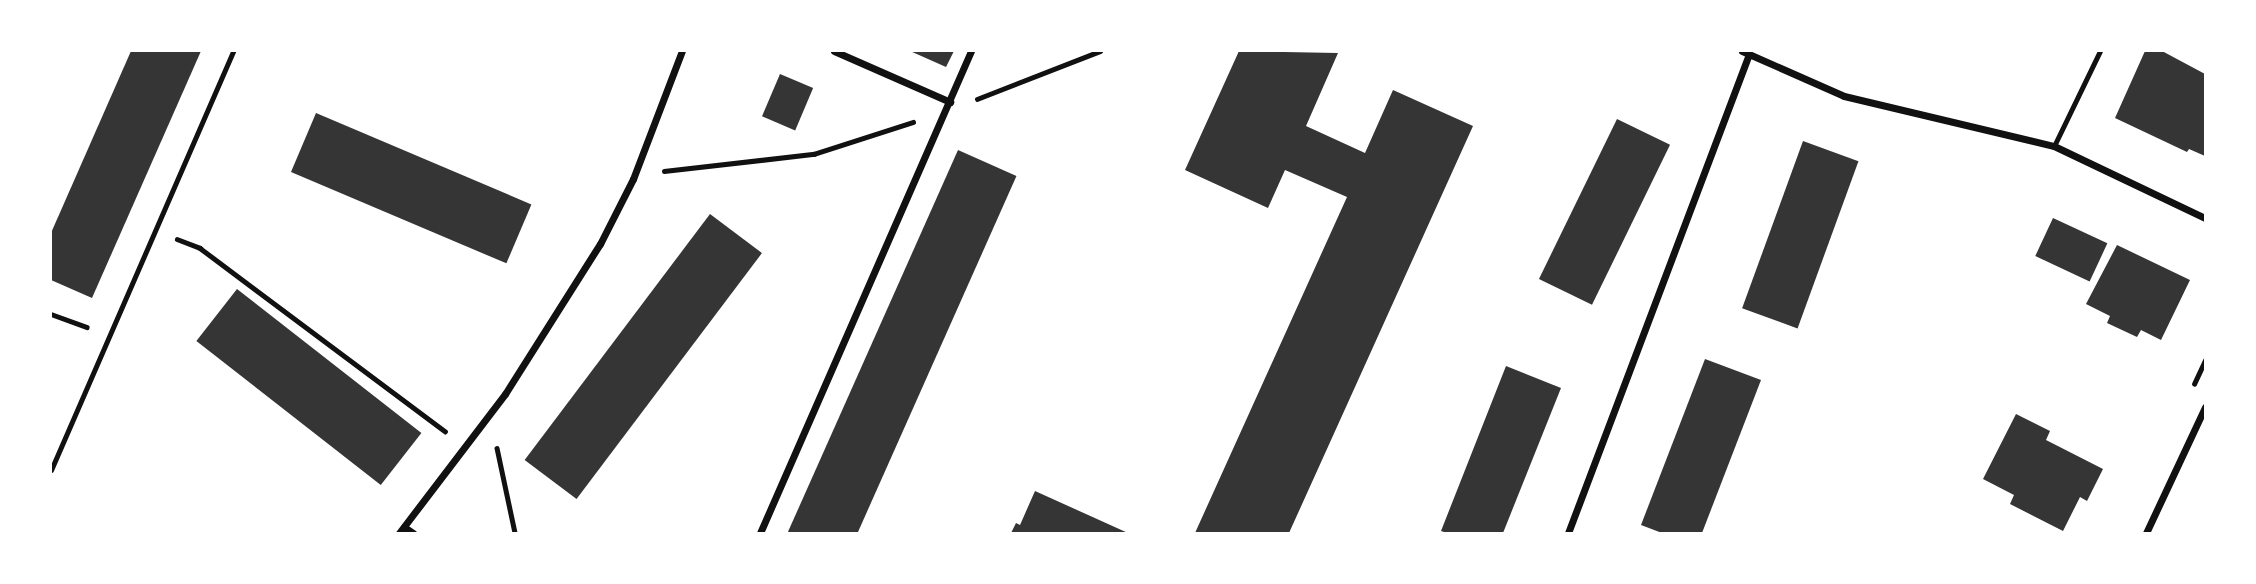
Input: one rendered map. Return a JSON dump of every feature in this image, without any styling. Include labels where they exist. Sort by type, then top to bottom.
[{"type":"street","points":[[413,533],[402,530],[505,394],[600,244],[633,179],[681,51]]},
{"type":"street","points":[[834,51],[950,102]]},
{"type":"street","points":[[760,533],[971,51]]},
{"type":"street","points":[[1568,533],[1746,52],[1844,96],[2054,146],[2205,218]]},
{"type":"street","points":[[2146,533],[2205,407]]},
{"type":"lane","points":[[51,470],[233,51]]},
{"type":"lane","points":[[2054,146],[2100,51]]},
{"type":"path","points":[[664,171],[814,154],[946,112],[1100,51]]},
{"type":"path","points":[[154,230],[200,248],[446,432]]},
{"type":"path","points":[[497,447],[515,533]]},
{"type":"building","points":[[131,51],[201,51],[92,298],[51,280],[51,233]]},
{"type":"building","points":[[910,51],[954,51],[946,67]]},
{"type":"building","points":[[1239,51],[1338,53],[1306,126],[1365,153],[1393,90],[1473,126],[1289,533],[1195,533],[1347,197],[1285,170],[1268,208],[1185,170]]},
{"type":"building","points":[[2145,51],[2162,51],[2205,74],[2205,156],[2189,149],[2187,152],[2115,118]]},
{"type":"building","points":[[780,74],[813,88],[795,130],[762,116]]},
{"type":"building","points":[[316,113],[531,204],[506,263],[291,172]]},
{"type":"building","points":[[1617,119],[1670,145],[1592,305],[1539,279]]},
{"type":"building","points":[[1803,141],[1858,161],[1798,328],[1742,308]]},
{"type":"building","points":[[958,150],[1016,176],[858,533],[788,532]]},
{"type":"building","points":[[710,214],[762,253],[577,499],[525,460]]},
{"type":"building","points":[[2053,218],[2107,243],[2090,281],[2035,256]]},
{"type":"building","points":[[2117,245],[2190,280],[2161,340],[2141,330],[2137,337],[2107,323],[2110,316],[2086,304]]},
{"type":"building","points":[[237,289],[421,433],[381,485],[196,341]]},
{"type":"building","points":[[1705,359],[1761,380],[1702,533],[1662,533],[1641,525]]},
{"type":"building","points":[[1506,366],[1561,388],[1503,533],[1441,531]]},
{"type":"building","points":[[2016,414],[2050,431],[2046,440],[2103,469],[2087,501],[2080,497],[2063,531],[2010,504],[2014,495],[1983,479]]},
{"type":"building","points":[[1035,491],[1128,533],[1011,533],[1016,523],[1020,525]]}]
